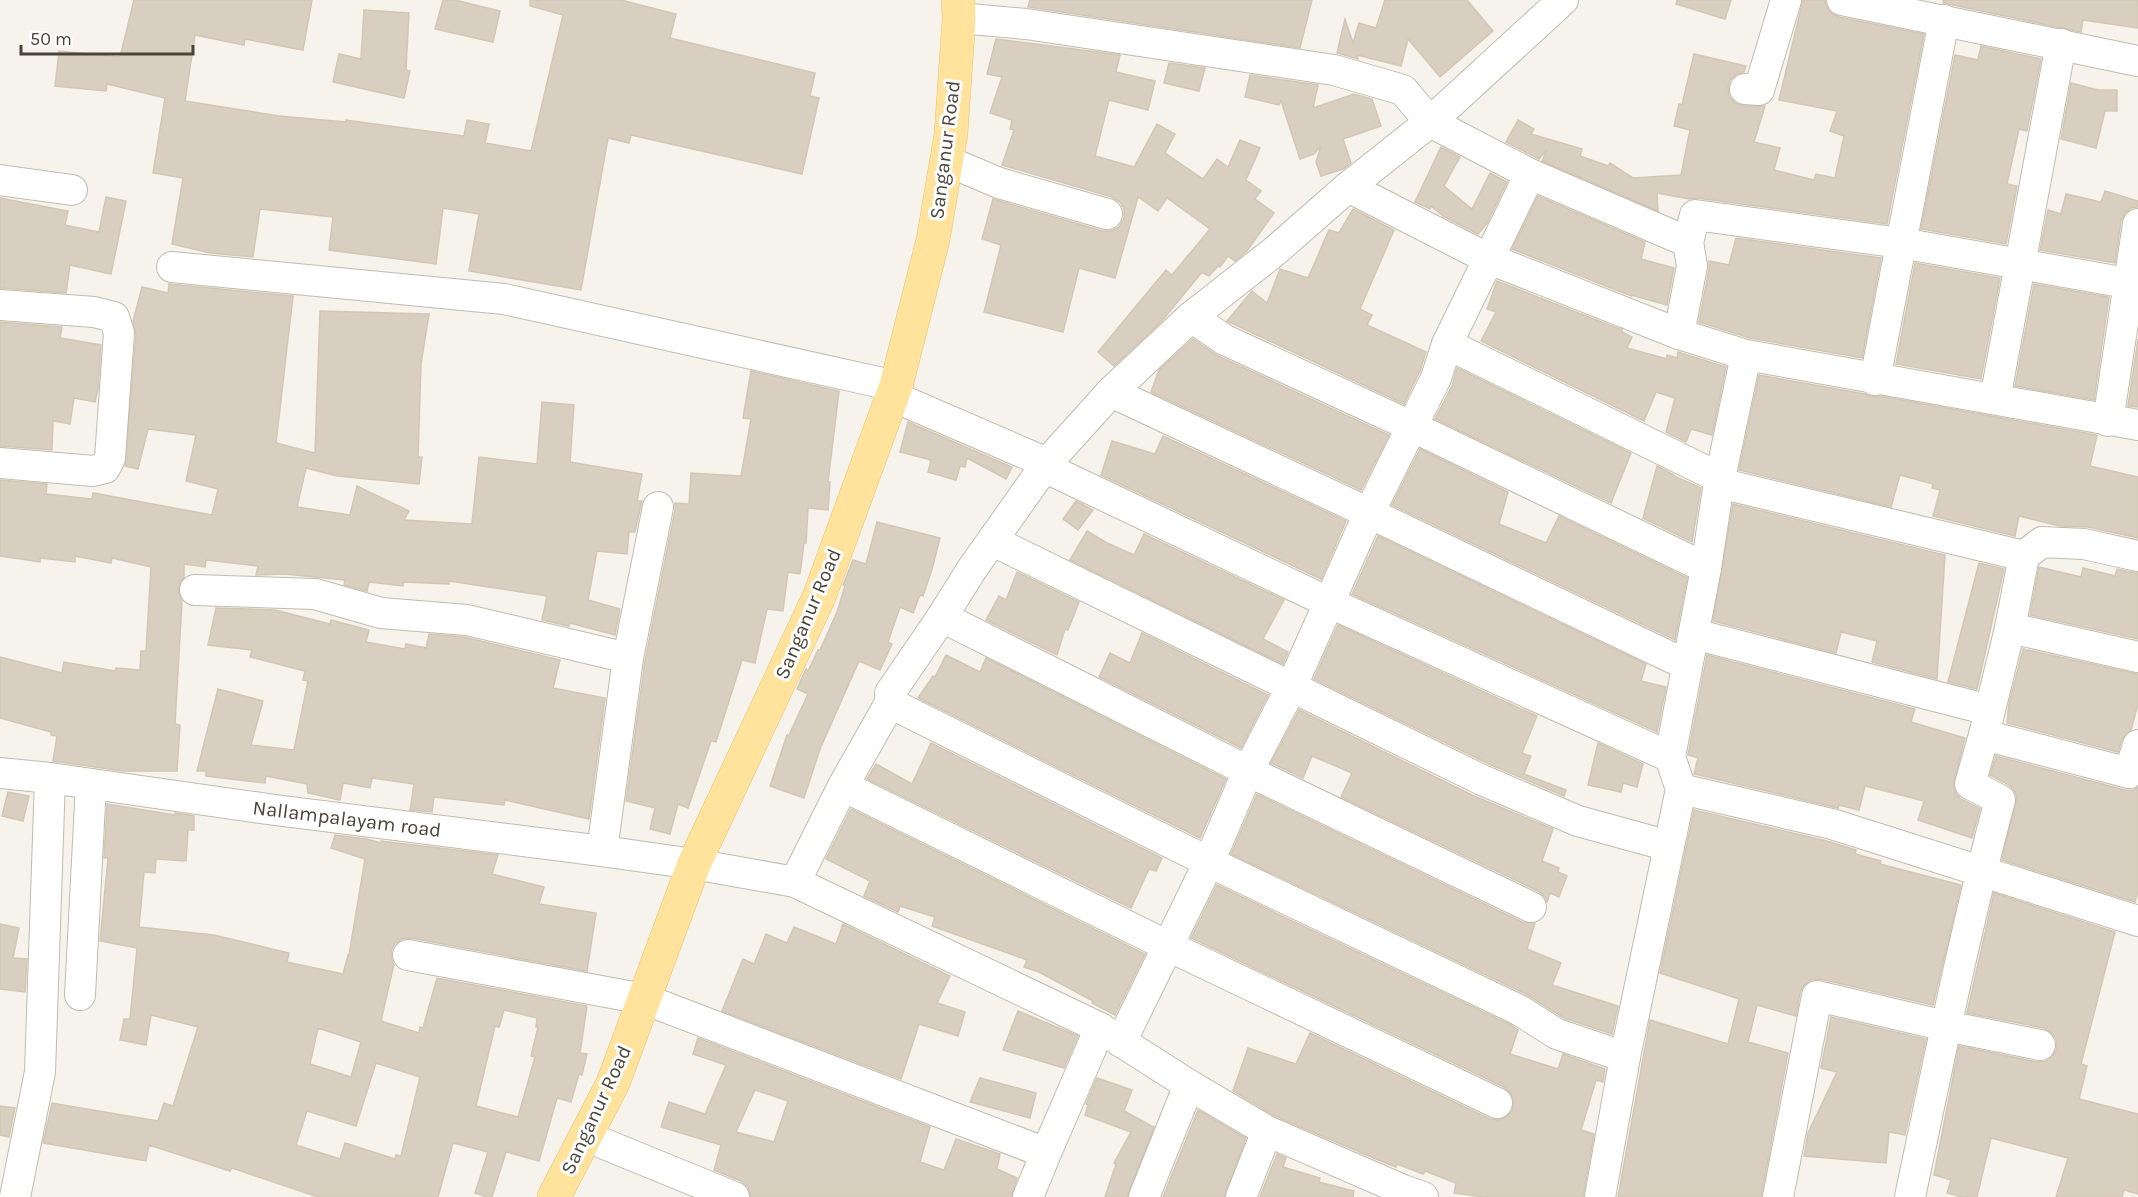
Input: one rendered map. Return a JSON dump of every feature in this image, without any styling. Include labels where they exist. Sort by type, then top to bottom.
[{"type":"main road","name":"Sanganur Road","points":[[554,1197],[613,1083],[694,864],[819,597],[894,391],[933,240],[947,161],[951,134],[958,9]]},
{"type":"street","points":[[795,882],[843,786],[890,703],[890,693],[972,569],[1045,465],[1111,392],[1191,317],[1275,251],[1348,187],[1430,122],[1563,0]]},
{"type":"street","points":[[1745,89],[1760,90],[1786,0]]},
{"type":"street","points":[[1842,0],[2138,61]]},
{"type":"street","points":[[958,9],[1026,24],[1334,70],[1403,90],[1430,122],[1530,174],[1688,242]]},
{"type":"street","points":[[1875,380],[1944,20]]},
{"type":"street","points":[[1995,399],[2061,44]]},
{"type":"street","points":[[947,161],[999,183],[1107,214]]},
{"type":"street","points":[[1028,1197],[1046,1153],[1110,1035],[1168,946],[1209,862],[1248,771],[1291,688],[1369,513],[1436,378],[1448,344],[1487,258],[1530,174]]},
{"type":"street","points":[[0,180],[72,190]]},
{"type":"street","points":[[1348,187],[1487,258],[1679,334],[1746,355],[1875,380],[2138,425]]},
{"type":"street","points":[[1679,334],[1692,266],[1688,242],[1695,215],[1901,243],[2133,284]]},
{"type":"street","points":[[2108,421],[2133,284],[2138,224]]},
{"type":"street","points":[[172,267],[504,299],[894,391],[1328,602],[1670,757]]},
{"type":"street","points":[[0,305],[94,312],[114,317],[119,333],[110,458],[105,468],[93,471],[0,463]]},
{"type":"street","points":[[1191,317],[1226,340],[1706,568]]},
{"type":"street","points":[[1448,344],[1719,481],[2024,556]]},
{"type":"street","points":[[1600,1197],[1625,1057],[1681,789],[1670,757],[1706,568],[1719,481],[1746,355]]},
{"type":"street","points":[[1111,392],[1687,665]]},
{"type":"street","points":[[602,851],[628,658],[658,507]]},
{"type":"street","points":[[993,541],[1482,780],[1578,821],[1669,846]]},
{"type":"street","points":[[1910,1197],[1946,1026],[2000,800],[1970,784],[2010,628],[2024,556],[2042,542],[2084,544],[2138,556]]},
{"type":"street","points":[[195,590],[315,594],[381,613],[466,620],[628,658]]},
{"type":"street","points":[[942,617],[1248,771],[1531,907]]},
{"type":"street","points":[[2010,628],[2138,657]]},
{"type":"street","points":[[1694,634],[1986,723],[2134,774],[2138,745]]},
{"type":"street","points":[[890,703],[1209,862],[1519,1010],[1557,1034],[1625,1057]]},
{"type":"street","name":"Nallampalayam road","points":[[0,773],[602,851],[795,882],[1110,1035],[1267,1131],[1409,1195]]},
{"type":"street","points":[[15,1197],[40,1072],[50,778]]},
{"type":"street","points":[[80,995],[91,784]]},
{"type":"street","points":[[843,786],[1168,946],[1497,1103]]},
{"type":"street","points":[[1681,789],[1832,825],[1982,870],[2138,921]]},
{"type":"street","points":[[408,955],[644,999],[1046,1153]]},
{"type":"street","points":[[1778,1197],[1817,996],[2040,1045]]},
{"type":"street","points":[[1144,1197],[1189,1085]]},
{"type":"street","points":[[1241,1197],[1267,1131]]},
{"type":"street","points":[[585,1136],[734,1197]]},
{"type":"building","points":[[134,0],[312,0],[303,50],[245,39],[244,45],[195,35],[185,101],[279,116],[346,122],[346,120],[464,136],[467,120],[489,124],[485,143],[531,151],[563,15],[530,6],[530,0],[621,0],[676,14],[670,38],[815,73],[810,96],[819,98],[802,174],[631,135],[629,143],[608,138],[581,290],[469,271],[479,214],[443,208],[436,264],[329,250],[333,217],[260,209],[253,257],[210,253],[172,244],[183,178],[153,173],[165,98],[107,84],[106,91],[55,86],[59,51],[120,57]]},
{"type":"building","points":[[443,0],[455,0],[500,11],[493,42],[435,29]]},
{"type":"building","points":[[1030,0],[1312,0],[1300,48],[1028,7]]},
{"type":"building","points":[[1385,0],[1467,0],[1493,31],[1440,77],[1408,39],[1401,66],[1357,55],[1358,59],[1337,53],[1345,19],[1353,43],[1359,23],[1376,28]]},
{"type":"building","points":[[1677,0],[1731,0],[1725,19],[1676,4]]},
{"type":"building","points":[[1803,0],[1825,0],[1830,12],[1839,17],[1924,34],[1887,224],[1657,193],[1658,211],[1542,161],[1547,150],[1539,159],[1506,142],[1518,120],[1534,129],[1531,134],[1582,149],[1580,156],[1608,166],[1610,163],[1633,178],[1681,175],[1690,130],[1674,126],[1679,104],[1682,105],[1694,54],[1746,66],[1744,72],[1730,80],[1729,96],[1735,103],[1743,106],[1765,106],[1754,142],[1780,148],[1774,170],[1814,180],[1816,174],[1835,178],[1844,136],[1830,131],[1837,111],[1779,100]]},
{"type":"building","points":[[1943,0],[2138,0],[2138,28],[2083,20],[2081,32],[1943,3]]},
{"type":"building","points":[[364,10],[409,13],[406,70],[410,71],[404,98],[333,82],[339,54],[361,59]]},
{"type":"building","points":[[996,39],[1120,55],[1116,72],[1155,81],[1148,110],[1109,100],[1095,156],[1134,167],[1157,124],[1175,134],[1165,153],[1203,179],[1217,159],[1228,167],[1240,140],[1260,148],[1246,180],[1261,191],[1255,199],[1274,213],[1247,251],[1235,261],[1228,256],[1209,276],[1202,272],[1162,321],[1114,366],[1098,352],[1166,270],[1172,275],[1210,229],[1167,198],[1158,211],[1138,197],[1115,278],[1079,268],[1063,332],[984,312],[1001,245],[982,239],[993,199],[1103,231],[1111,231],[1119,227],[1124,218],[1124,209],[1120,202],[1112,197],[1002,165],[1014,130],[1010,129],[1012,120],[990,113],[1002,77],[987,74]]},
{"type":"building","points":[[1981,46],[2041,59],[2027,131],[2019,129],[2007,184],[2017,186],[2006,244],[1921,229],[1955,55],[1978,60]]},
{"type":"building","points":[[1169,63],[1205,68],[1199,91],[1164,83]]},
{"type":"building","points":[[1250,75],[1318,85],[1313,108],[1354,94],[1372,99],[1381,126],[1343,139],[1351,163],[1343,169],[1321,176],[1316,162],[1321,146],[1314,154],[1300,159],[1281,101],[1279,105],[1245,97]]},
{"type":"building","points":[[2071,83],[2098,90],[2117,90],[2117,111],[2105,111],[2096,148],[2061,139]]},
{"type":"building","points":[[1441,147],[1460,157],[1444,186],[1472,209],[1490,173],[1507,182],[1487,223],[1478,234],[1443,216],[1431,206],[1430,209],[1415,202]]},
{"type":"building","points":[[2105,191],[2138,201],[2137,207],[2125,213],[2121,221],[2115,263],[2040,250],[2048,210],[2061,214],[2066,194],[2101,202]]},
{"type":"building","points":[[1538,196],[1645,242],[1641,259],[1674,268],[1667,305],[1631,296],[1512,249]]},
{"type":"building","points":[[106,197],[126,201],[111,274],[70,265],[66,293],[0,288],[0,198],[68,211],[65,225],[99,232]]},
{"type":"building","points":[[1353,209],[1394,230],[1360,309],[1372,315],[1367,325],[1426,352],[1420,371],[1404,404],[1227,321],[1252,291],[1267,303],[1280,269],[1308,278],[1329,230],[1339,233]]},
{"type":"building","points":[[1736,238],[1881,258],[1862,358],[1750,338],[1699,322],[1709,261],[1729,265]]},
{"type":"building","points":[[1915,263],[2000,278],[1981,379],[1896,364]]},
{"type":"building","points":[[1497,281],[1622,330],[1632,337],[1627,348],[1667,359],[1667,355],[1677,358],[1678,352],[1726,367],[1712,435],[1691,429],[1686,442],[1666,432],[1675,398],[1656,392],[1644,421],[1481,341],[1496,312],[1487,309]]},
{"type":"building","points":[[169,284],[293,296],[276,443],[315,453],[320,311],[429,314],[421,364],[418,457],[422,457],[419,484],[337,476],[306,468],[297,507],[350,515],[357,486],[409,511],[404,520],[472,524],[479,457],[537,464],[542,402],[574,405],[570,462],[642,474],[637,501],[642,501],[635,532],[629,532],[627,554],[597,551],[588,600],[620,609],[615,635],[570,623],[569,626],[542,620],[547,596],[449,581],[449,584],[403,582],[403,586],[369,582],[367,591],[344,585],[345,580],[284,574],[256,575],[258,566],[206,560],[205,567],[184,564],[184,578],[180,581],[178,590],[182,601],[175,724],[180,725],[177,771],[123,771],[53,761],[57,736],[51,735],[51,732],[0,718],[0,657],[62,673],[64,662],[115,671],[116,668],[140,670],[141,651],[146,651],[151,567],[112,558],[111,563],[75,556],[75,562],[40,558],[40,562],[0,556],[0,480],[47,484],[46,494],[92,499],[93,493],[212,515],[218,489],[186,481],[196,435],[148,429],[138,469],[125,466],[136,334],[133,321],[142,287],[168,293]]},
{"type":"building","points":[[2034,284],[2109,297],[2094,400],[2015,386]]},
{"type":"building","points":[[0,322],[62,327],[60,338],[101,345],[95,402],[74,398],[70,424],[53,421],[52,450],[0,446]]},
{"type":"building","points":[[1193,339],[1218,356],[1389,435],[1361,490],[1151,392],[1159,370]]},
{"type":"building","points":[[2138,339],[2138,407],[2128,406]]},
{"type":"building","points":[[1457,368],[1631,453],[1611,503],[1435,419],[1452,386]]},
{"type":"building","points":[[751,371],[839,391],[828,482],[830,482],[828,510],[808,508],[806,543],[804,543],[800,574],[788,572],[783,611],[767,609],[755,663],[742,660],[716,742],[711,741],[688,808],[678,804],[670,834],[650,829],[655,808],[626,801],[645,661],[675,503],[689,504],[691,473],[741,476],[751,419],[743,418]]},
{"type":"building","points":[[1759,375],[1872,397],[1880,396],[2097,435],[2090,466],[2138,477],[2138,538],[2088,527],[2060,526],[2019,516],[2015,536],[1933,516],[1940,490],[1932,488],[1933,484],[1900,475],[1891,507],[1739,470]]},
{"type":"building","points":[[908,422],[1012,467],[1006,479],[967,458],[965,467],[960,466],[956,480],[928,472],[931,460],[900,452]]},
{"type":"building","points":[[1163,436],[1346,521],[1321,579],[1101,475],[1112,441],[1155,454]]},
{"type":"building","points":[[1420,449],[1508,492],[1499,524],[1546,543],[1559,516],[1687,578],[1675,640],[1392,505]]},
{"type":"building","points":[[1657,466],[1701,488],[1692,542],[1643,518]]},
{"type":"building","points":[[1076,501],[1093,510],[1078,530],[1063,519]]},
{"type":"building","points":[[1733,504],[1945,555],[1937,679],[1872,662],[1877,641],[1841,632],[1836,653],[1713,621]]},
{"type":"building","points":[[877,522],[940,538],[932,569],[923,596],[920,595],[913,613],[900,607],[888,642],[892,644],[880,670],[859,661],[820,749],[804,798],[770,786],[787,735],[808,694],[797,689],[806,669],[808,671],[820,650],[837,612],[845,586],[843,585],[853,560],[866,564]]},
{"type":"building","points":[[1087,531],[1134,555],[1144,534],[1284,600],[1263,639],[1288,652],[1283,664],[1070,560]]},
{"type":"building","points":[[1378,536],[1646,664],[1641,681],[1666,687],[1657,732],[1352,594]]},
{"type":"building","points":[[1979,563],[2004,569],[1977,689],[1948,682]]},
{"type":"building","points":[[2039,567],[2081,577],[2083,568],[2115,576],[2117,569],[2138,573],[2138,639],[2030,615]]},
{"type":"building","points":[[1017,572],[1079,602],[1068,630],[1065,629],[1057,655],[986,620],[999,596],[1006,600]]},
{"type":"building","points":[[216,608],[275,610],[330,624],[331,620],[369,630],[366,642],[405,649],[406,644],[426,648],[429,634],[464,637],[560,660],[553,688],[605,698],[589,819],[505,800],[504,805],[434,797],[432,812],[410,810],[414,784],[372,778],[370,788],[343,783],[340,800],[308,793],[307,784],[266,776],[265,783],[206,776],[206,771],[197,771],[218,689],[263,701],[251,745],[294,750],[308,681],[303,680],[305,671],[250,657],[252,650],[208,645]]},
{"type":"building","points":[[1338,625],[1537,716],[1522,753],[1531,756],[1524,774],[1566,790],[1564,796],[1489,764],[1314,679]]},
{"type":"building","points":[[1142,633],[1268,695],[1241,748],[1099,677],[1110,653],[1130,663]]},
{"type":"building","points":[[2023,649],[2138,674],[2138,704],[2131,730],[2122,739],[2118,752],[2007,723],[2009,704]]},
{"type":"building","points":[[946,655],[980,672],[986,658],[1226,779],[1200,838],[918,698],[933,676],[935,677]]},
{"type":"building","points":[[1707,655],[1915,709],[1911,722],[1965,738],[1953,786],[1961,799],[1980,809],[1972,838],[1918,820],[1924,801],[1865,786],[1859,810],[1839,805],[1838,808],[1694,774],[1698,758],[1688,755]]},
{"type":"building","points":[[1299,710],[1474,796],[1553,829],[1542,861],[1559,868],[1558,872],[1567,876],[1559,897],[1550,893],[1547,902],[1538,891],[1341,797],[1352,773],[1312,756],[1303,778],[1271,763]]},
{"type":"building","points":[[931,743],[1162,858],[1156,871],[1149,869],[1131,908],[867,779],[876,764],[912,784]]},
{"type":"building","points":[[1598,743],[1643,764],[1637,787],[1623,783],[1621,792],[1588,785]]},
{"type":"building","points":[[1996,756],[2125,790],[2138,787],[2138,890],[2135,902],[2002,860],[2017,797],[2009,785],[1990,775]]},
{"type":"building","points":[[8,792],[29,796],[23,821],[2,816]]},
{"type":"building","points":[[1257,794],[1524,923],[1535,923],[1527,949],[1561,963],[1552,985],[1618,1006],[1612,1034],[1564,1018],[1526,994],[1231,854]]},
{"type":"building","points":[[107,804],[194,816],[194,830],[188,830],[186,861],[156,859],[155,873],[144,872],[139,927],[214,935],[289,953],[287,962],[343,974],[349,955],[365,859],[331,848],[335,835],[381,843],[381,841],[498,855],[492,874],[544,887],[539,904],[596,913],[587,971],[411,938],[395,943],[391,951],[394,964],[381,1021],[419,1033],[420,1027],[423,1028],[437,978],[587,1006],[580,1053],[587,1054],[582,1075],[579,1074],[571,1102],[557,1098],[539,1161],[506,1152],[492,1197],[487,1197],[475,1193],[488,1152],[453,1143],[438,1197],[318,1197],[232,1168],[230,1171],[149,1145],[146,1161],[43,1143],[52,1103],[158,1121],[164,1103],[173,1106],[198,1027],[151,1015],[146,1045],[120,1040],[124,1019],[130,1019],[137,948],[100,941],[108,858],[104,858]],"holes":[[[504,1010],[537,1018],[536,1027],[538,1027],[531,1056],[535,1057],[518,1117],[476,1106],[495,1026],[499,1027]],[[318,1028],[361,1042],[351,1077],[310,1064]],[[376,1063],[420,1077],[401,1156],[396,1155],[395,1159],[345,1143],[340,1159],[296,1145],[307,1111],[356,1126]]]},
{"type":"building","points":[[851,809],[1145,954],[1115,1015],[1039,972],[1024,967],[1027,960],[932,926],[935,917],[900,906],[898,912],[864,896],[870,881],[826,859]]},
{"type":"building","points":[[1694,810],[1827,841],[1856,850],[1855,854],[1881,861],[1880,864],[1961,885],[1933,1005],[1820,979],[1811,980],[1804,985],[1800,993],[1796,1016],[1757,1005],[1748,1042],[1788,1053],[1761,1197],[1618,1197],[1650,1020],[1728,1044],[1739,999],[1660,973]]},
{"type":"building","points":[[1217,885],[1511,1025],[1518,1030],[1510,1054],[1558,1069],[1563,1054],[1605,1069],[1603,1082],[1596,1080],[1581,1130],[1594,1134],[1583,1197],[1483,1197],[1454,1193],[1456,1183],[1425,1171],[1423,1174],[1376,1159],[1275,1116],[1233,1091],[1248,1048],[1296,1064],[1310,1033],[1490,1119],[1498,1120],[1506,1117],[1512,1111],[1514,1102],[1511,1094],[1504,1087],[1191,938]]},
{"type":"building","points":[[1994,893],[2115,932],[2081,1064],[2087,1066],[2079,1099],[2138,1114],[2138,1194],[2124,1190],[2122,1197],[2056,1197],[2068,1158],[1991,1138],[1977,1197],[1962,1197],[1947,1193],[1951,1180],[1934,1175],[1959,1046],[2037,1062],[2046,1061],[2057,1049],[2056,1039],[2044,1028],[1967,1013]]},
{"type":"building","points":[[0,924],[19,928],[13,958],[27,959],[25,992],[0,989]]},
{"type":"building","points":[[843,924],[950,976],[937,1003],[965,1012],[958,1036],[919,1024],[901,1079],[722,1011],[743,959],[754,964],[766,934],[787,943],[794,927],[836,944]]},
{"type":"building","points":[[1018,1011],[1078,1036],[1064,1068],[1003,1050]]},
{"type":"building","points":[[1831,1017],[1926,1039],[1905,1135],[1889,1132],[1886,1163],[1804,1156],[1808,1133],[1837,1072],[1821,1068]]},
{"type":"building","points":[[698,1038],[930,1127],[920,1162],[944,1170],[956,1139],[1000,1154],[997,1169],[1017,1178],[1011,1197],[751,1197],[748,1187],[741,1181],[714,1170],[721,1145],[661,1127],[669,1102],[705,1114],[726,1065],[693,1054]],"holes":[[[755,1090],[788,1101],[774,1142],[736,1132]]]},
{"type":"building","points":[[980,1078],[1036,1093],[1030,1118],[970,1102]]},
{"type":"building","points":[[1097,1078],[1132,1090],[1124,1111],[1154,1127],[1127,1197],[1105,1197],[1116,1164],[1114,1163],[1131,1132],[1085,1115],[1088,1105],[1086,1104]]},
{"type":"building","points":[[0,1106],[15,1108],[9,1137],[0,1135]]},
{"type":"building","points":[[1198,1110],[1246,1138],[1224,1197],[1163,1197]]},
{"type":"building","points":[[1277,1154],[1286,1158],[1283,1167],[1320,1178],[1319,1182],[1354,1191],[1353,1197],[1260,1197]]}]
